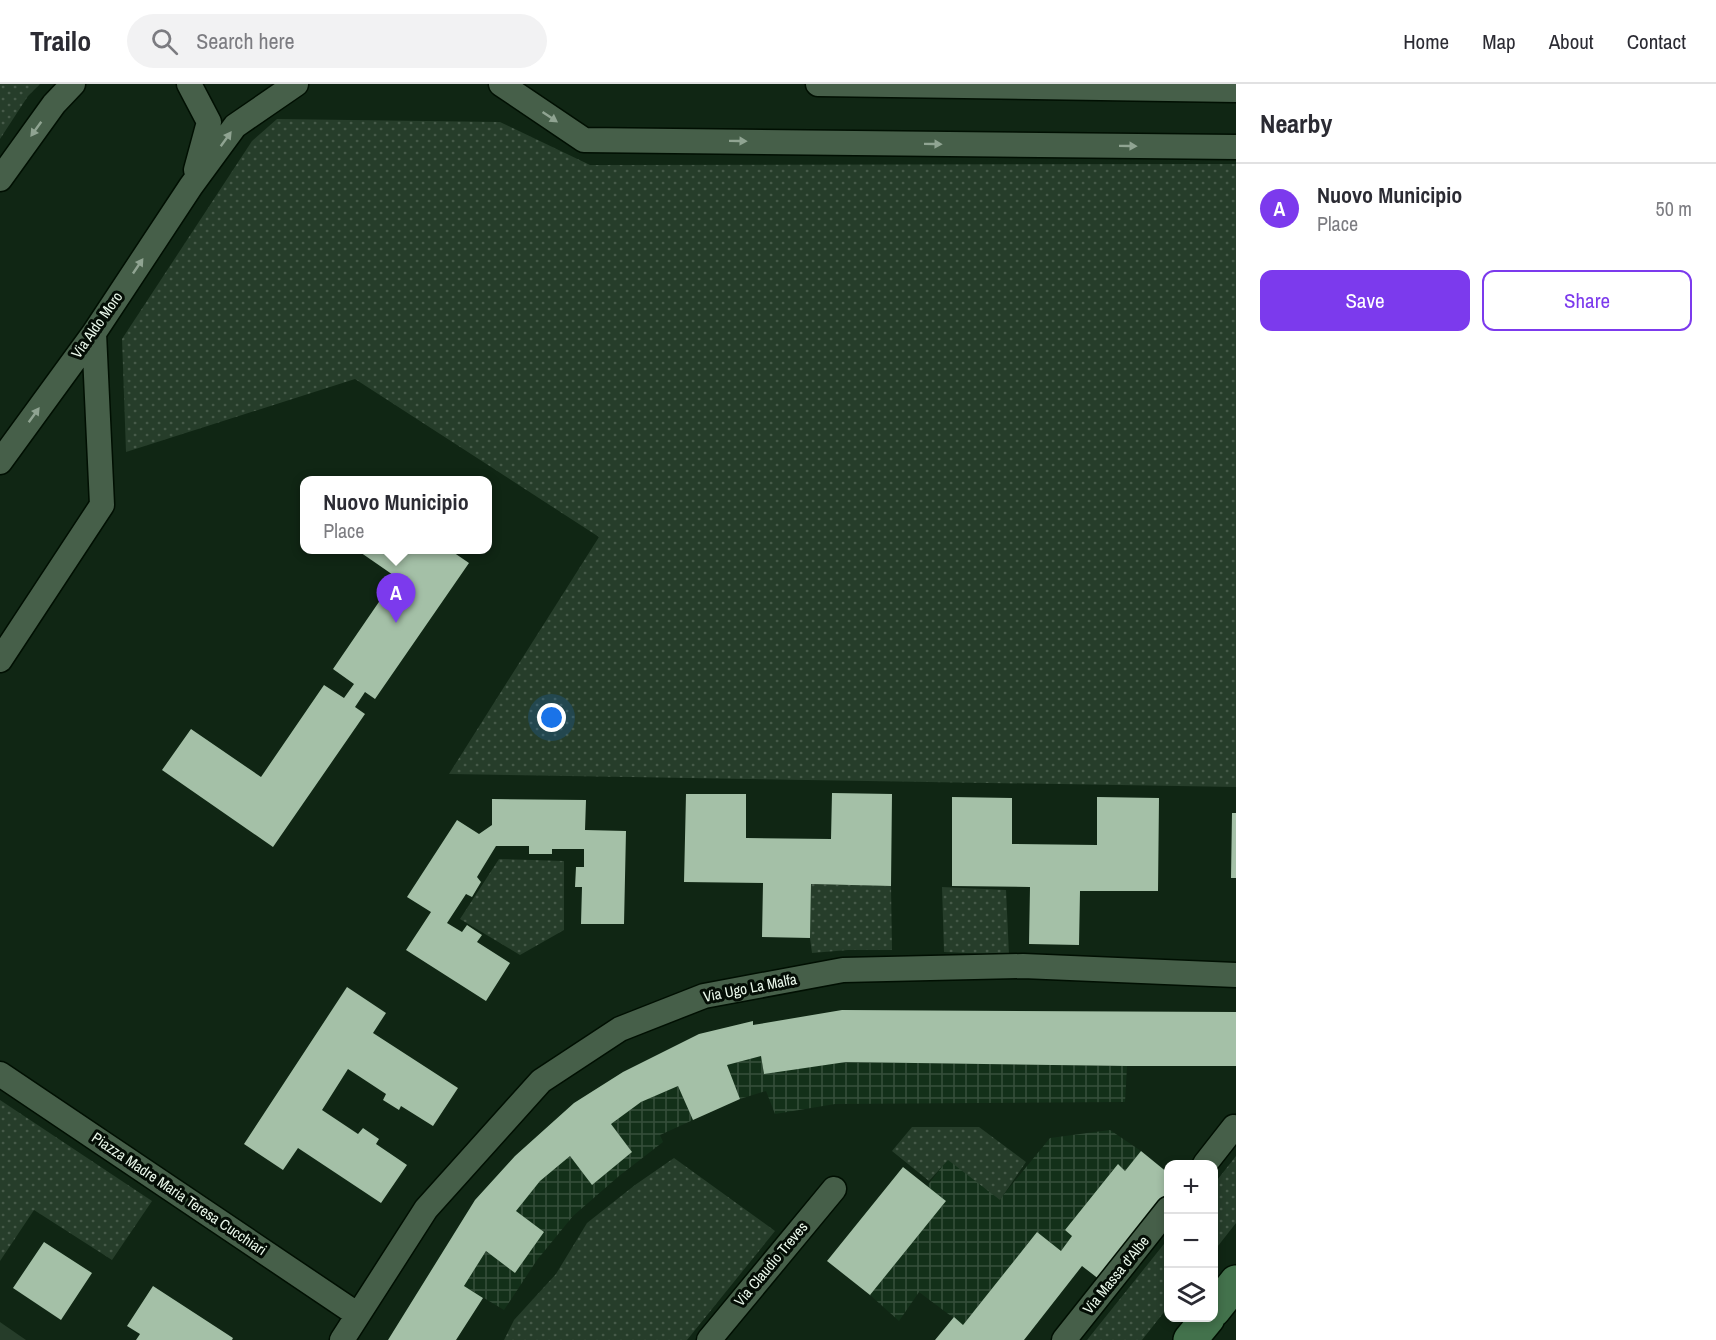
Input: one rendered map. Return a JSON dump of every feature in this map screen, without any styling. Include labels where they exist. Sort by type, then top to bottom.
[{"type":"main road","points":[[1218,1305],[1236,1282]]},
{"type":"main road","points":[[1190,1340],[1204,1322]]},
{"type":"street","points":[[0,179],[54,104],[73,84]]},
{"type":"street","name":"Via Aldo Moro","points":[[189,84],[209,122],[191,186]]},
{"type":"street","name":"Via Aldo Moro","points":[[0,462],[93,333],[191,186],[235,126],[296,84]]},
{"type":"street","points":[[501,84],[584,140],[1236,147]]},
{"type":"street","points":[[818,84],[1236,90]]},
{"type":"street","points":[[0,660],[102,505],[93,333]]},
{"type":"street","name":"Via Ugo La Malfa","points":[[342,1340],[426,1209],[541,1081],[620,1029],[704,996],[843,970],[1023,966],[1236,975]]},
{"type":"street","name":"Piazza Madre Maria Teresa Cucchiari","points":[[0,1074],[358,1315]]},
{"type":"street","points":[[1207,1160],[1234,1127]]},
{"type":"street","name":"Via Claudio Treves","points":[[709,1340],[834,1189]]},
{"type":"street","name":"Via Massa d'Albe","points":[[1064,1340],[1164,1214]]},
{"type":"shaded area","points":[[0,84],[40,84],[28,96],[0,139]]},
{"type":"shaded area","points":[[277,119],[500,122],[590,165],[1236,164],[1236,787],[449,774],[599,537],[355,379],[126,452],[122,339],[252,141]]},
{"type":"shaded area","points":[[499,859],[564,861],[564,930],[520,955],[460,919]]},
{"type":"shaded area","points":[[811,884],[891,886],[892,950],[812,953]]},
{"type":"shaded area","points":[[942,887],[1006,890],[1009,955],[944,952]]},
{"type":"shaded area","points":[[761,1056],[764,1073],[846,1062],[1127,1066],[1125,1102],[835,1104],[775,1114],[766,1091],[740,1099],[727,1065]]},
{"type":"shaded area","points":[[678,1086],[693,1120],[660,1135],[663,1142],[573,1216],[537,1260],[504,1310],[464,1286],[486,1251],[515,1273],[544,1232],[516,1211],[540,1181],[570,1156],[592,1185],[632,1152],[611,1124],[641,1102]]},
{"type":"shaded area","points":[[0,1100],[152,1201],[112,1260],[34,1210],[0,1261]]},
{"type":"shaded area","points":[[912,1127],[979,1127],[1026,1162],[1000,1200],[948,1160],[929,1181],[892,1151]]},
{"type":"shaded area","points":[[1110,1130],[1141,1151],[1125,1171],[1117,1165],[1065,1230],[1072,1236],[1061,1251],[1037,1232],[963,1325],[919,1292],[899,1321],[870,1295],[946,1201],[927,1186],[948,1159],[1000,1199],[1050,1138]]},
{"type":"shaded area","points":[[1236,1156],[1236,1223],[1218,1246],[1218,1214],[1218,1179]]},
{"type":"shaded area","points":[[674,1158],[775,1231],[687,1340],[504,1340],[514,1320],[556,1274],[587,1223]]},
{"type":"shaded area","points":[[1164,1244],[1164,1312],[1142,1340],[1087,1340]]},
{"type":"shaded area","points":[[0,1322],[26,1340],[0,1340]]},
{"type":"building","points":[[363,554],[456,554],[469,563],[375,699],[365,692],[355,707],[365,714],[273,847],[162,770],[191,729],[261,777],[324,685],[344,698],[354,684],[333,669],[396,577]]},
{"type":"building","points":[[832,793],[892,794],[891,886],[811,884],[810,938],[762,937],[763,883],[684,882],[686,794],[746,794],[746,838],[831,839]]},
{"type":"building","points":[[952,797],[1012,798],[1012,844],[1097,845],[1097,797],[1159,798],[1158,891],[1080,891],[1079,945],[1029,944],[1030,887],[952,886]]},
{"type":"building","points":[[492,799],[586,800],[585,830],[626,831],[624,924],[581,924],[582,887],[575,887],[576,867],[584,867],[584,849],[552,849],[552,854],[529,854],[529,846],[496,846],[477,877],[481,882],[472,897],[466,894],[447,923],[462,932],[467,925],[482,935],[477,942],[510,963],[486,1001],[406,950],[431,912],[407,897],[457,820],[479,834],[492,825]]},
{"type":"building","points":[[1232,813],[1236,813],[1236,878],[1231,878]]},
{"type":"building","points":[[347,987],[386,1013],[373,1033],[458,1088],[433,1126],[401,1106],[399,1110],[383,1100],[386,1094],[348,1069],[322,1110],[358,1134],[363,1128],[379,1139],[376,1144],[407,1165],[381,1203],[298,1148],[283,1170],[244,1144]]},
{"type":"building","points":[[842,1010],[1236,1012],[1236,1066],[846,1062],[764,1074],[761,1056],[727,1065],[740,1099],[693,1120],[678,1086],[641,1102],[611,1124],[632,1152],[592,1185],[570,1156],[540,1181],[516,1211],[544,1232],[515,1273],[486,1251],[464,1286],[483,1298],[456,1340],[388,1340],[475,1200],[515,1156],[574,1103],[623,1072],[699,1034],[753,1021],[753,1025]]},
{"type":"building","points":[[1141,1151],[1164,1170],[1164,1207],[1104,1283],[1082,1266],[1024,1340],[935,1340],[954,1317],[963,1325],[1037,1232],[1061,1251],[1072,1236],[1065,1230],[1118,1164],[1125,1171]]},
{"type":"building","points":[[903,1167],[946,1201],[870,1295],[827,1261]]},
{"type":"building","points":[[44,1242],[92,1273],[61,1320],[13,1288]]},
{"type":"building","points":[[153,1286],[233,1338],[232,1340],[136,1340],[140,1334],[127,1326]]},
{"type":"place","name":"Nuovo Municipio","points":[[396,623]]}]
